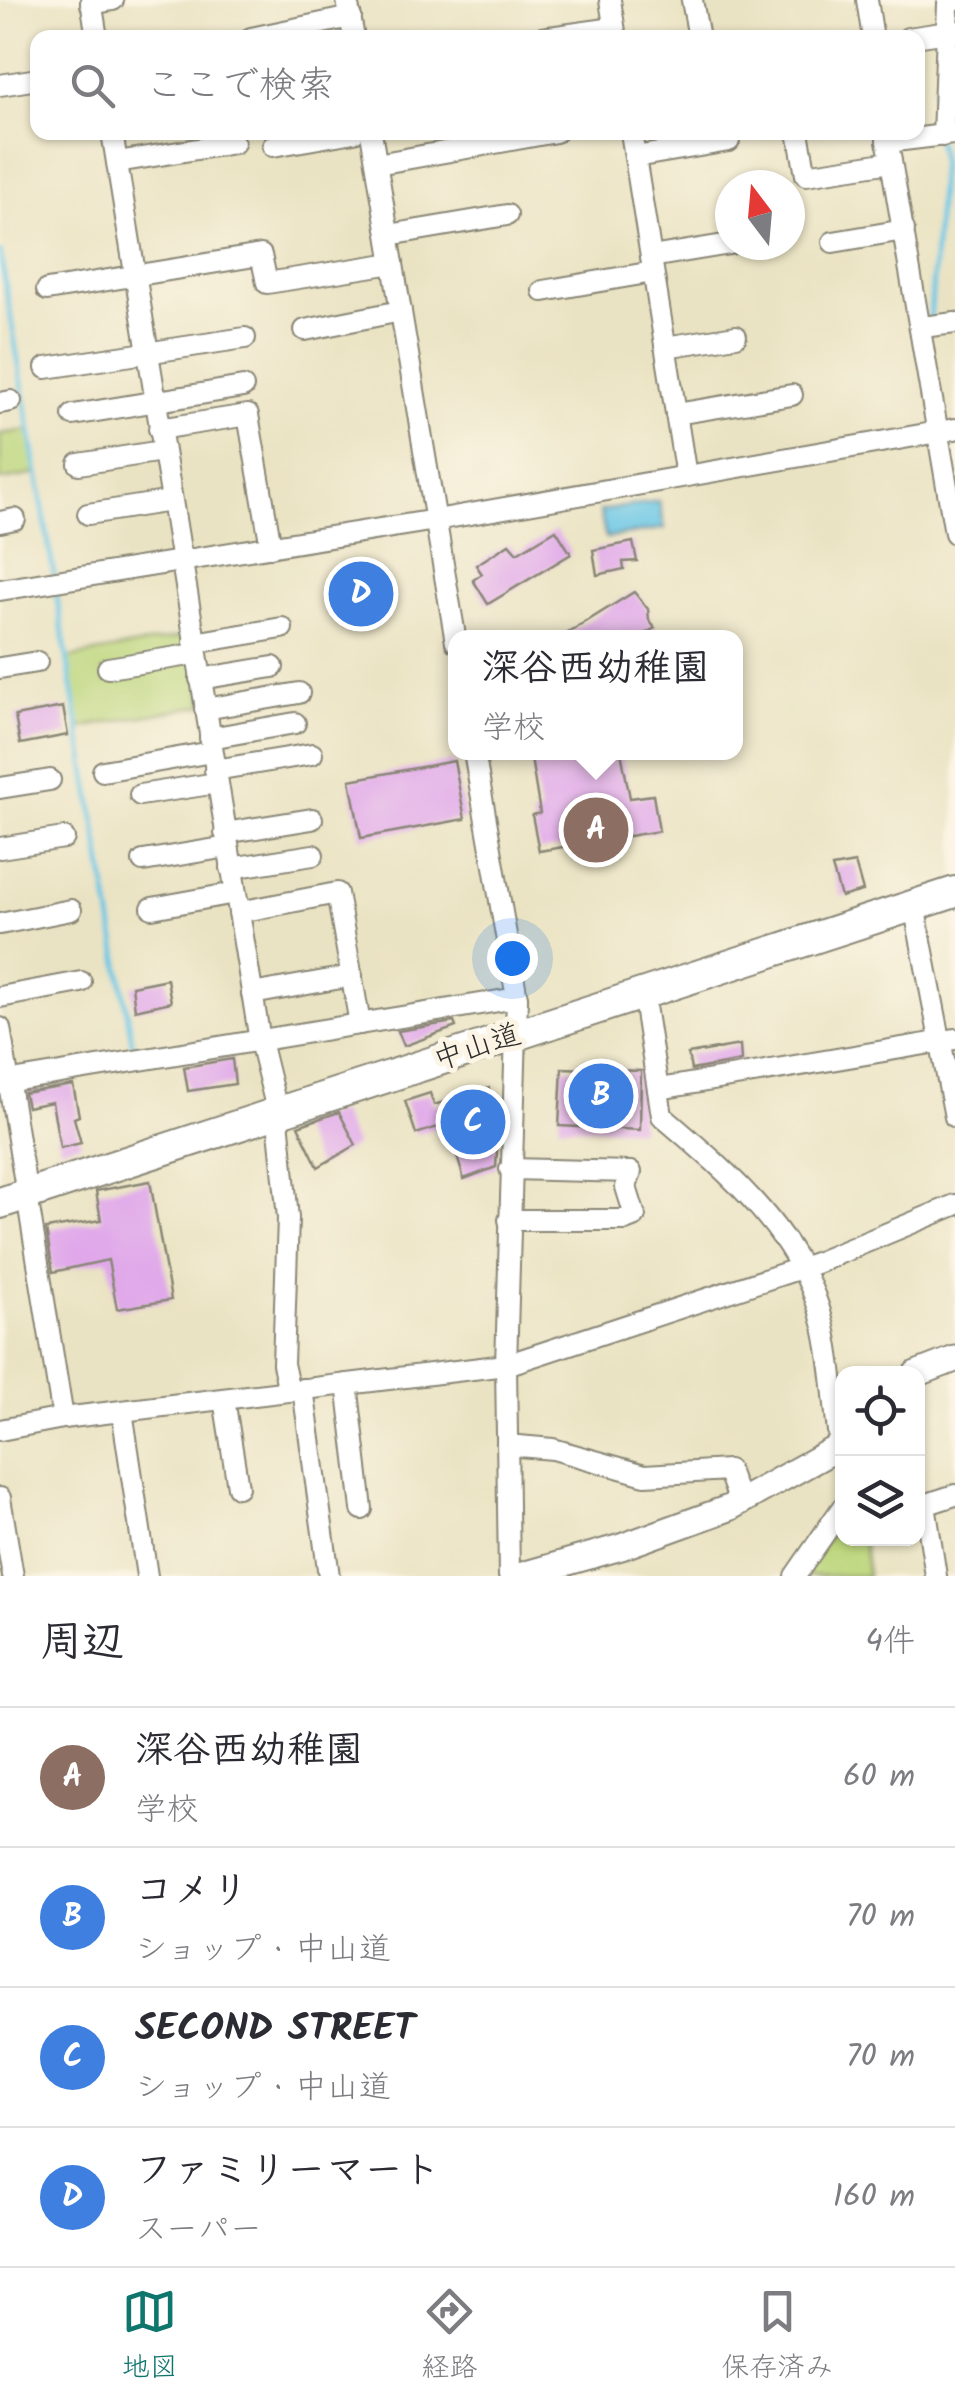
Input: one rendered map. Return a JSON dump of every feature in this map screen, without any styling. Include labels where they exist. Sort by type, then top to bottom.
[{"type":"highway","name":"中山道","points":[[13,1199],[955,892]]},
{"type":"main road","points":[[925,1371],[955,1359]]},
{"type":"main road","points":[[519,1576],[622,1547],[740,1502],[835,1454]]},
{"type":"street","points":[[96,30],[91,2],[113,0]]},
{"type":"street","points":[[610,0],[615,30]]},
{"type":"street","points":[[692,0],[698,30]]},
{"type":"street","points":[[867,0],[873,30]]},
{"type":"street","points":[[949,135],[948,4],[954,0]]},
{"type":"street","points":[[291,30],[351,18]]},
{"type":"street","points":[[925,36],[950,32]]},
{"type":"street","points":[[0,85],[30,80]]},
{"type":"street","points":[[113,140],[252,994],[277,1110],[288,1218],[284,1364],[296,1390],[329,1576]]},
{"type":"street","points":[[273,146],[308,140]]},
{"type":"street","points":[[372,140],[454,630]]},
{"type":"street","points":[[377,164],[511,140]]},
{"type":"street","points":[[632,140],[686,476]]},
{"type":"street","points":[[799,140],[806,175],[888,145],[918,140]]},
{"type":"street","points":[[635,157],[729,141]]},
{"type":"street","points":[[117,162],[234,143]]},
{"type":"street","points":[[888,145],[922,327],[947,430],[955,533]]},
{"type":"street","points":[[389,235],[507,215]]},
{"type":"street","points":[[833,242],[904,230]]},
{"type":"street","points":[[543,291],[715,248]]},
{"type":"street","points":[[47,290],[260,255],[267,284],[394,264]]},
{"type":"street","points":[[305,330],[401,311]]},
{"type":"street","points":[[922,327],[955,323]]},
{"type":"street","points":[[665,347],[736,336]]},
{"type":"street","points":[[46,368],[246,338]]},
{"type":"street","points":[[73,416],[243,387]]},
{"type":"street","points":[[676,414],[792,394]]},
{"type":"street","points":[[159,429],[248,415],[271,547]]},
{"type":"street","points":[[0,590],[436,520],[947,430]]},
{"type":"street","points":[[79,464],[162,451]]},
{"type":"street","points":[[88,514],[171,502]]},
{"type":"street","points":[[108,668],[282,628]]},
{"type":"street","points":[[0,668],[37,662]]},
{"type":"street","points":[[200,680],[272,668]]},
{"type":"street","points":[[205,709],[299,693]]},
{"type":"street","points":[[140,795],[295,723]]},
{"type":"street","points":[[103,770],[312,754]]},
{"type":"street","points":[[475,760],[517,998],[506,1365],[509,1576]]},
{"type":"street","points":[[0,788],[50,780]]},
{"type":"street","points":[[143,861],[228,849],[312,819]]},
{"type":"street","points":[[0,848],[64,838]]},
{"type":"street","points":[[228,849],[314,855]]},
{"type":"street","points":[[152,908],[337,894],[360,1024]]},
{"type":"street","points":[[914,904],[947,1040],[955,1117]]},
{"type":"street","points":[[0,924],[71,910]]},
{"type":"street","points":[[252,994],[352,976]]},
{"type":"street","points":[[0,997],[80,982]]},
{"type":"street","points":[[643,993],[662,1116],[708,1156],[786,1238],[803,1266],[825,1328],[835,1400]]},
{"type":"street","points":[[4,1082],[517,998]]},
{"type":"street","points":[[0,1028],[13,1199],[64,1418]]},
{"type":"street","points":[[658,1089],[947,1040]]},
{"type":"street","points":[[509,1220],[625,1220],[634,1216],[626,1187],[631,1172],[510,1169]]},
{"type":"street","points":[[0,1430],[64,1418],[506,1365],[803,1266],[955,1205]]},
{"type":"street","points":[[347,1384],[362,1509]]},
{"type":"street","points":[[224,1399],[238,1487]]},
{"type":"street","points":[[122,1411],[147,1576]]},
{"type":"street","points":[[507,1445],[553,1449],[645,1475],[728,1470],[740,1502]]},
{"type":"street","points":[[925,1505],[955,1495]]},
{"type":"street","points":[[0,1498],[13,1576]]},
{"type":"street","points":[[794,1576],[835,1518]]},
{"type":"street","points":[[925,1525],[936,1576]]},
{"type":"green space","points":[[29,430],[37,474],[0,480],[0,434]]},
{"type":"green space","points":[[192,635],[204,705],[79,728],[68,658]]},
{"type":"green space","points":[[835,1528],[835,1546],[864,1546],[868,1576],[800,1576]]},
{"type":"water","points":[[659,501],[665,528],[606,538],[600,511]]},
{"type":"building","points":[[556,530],[571,554],[488,604],[473,580],[482,574],[476,565],[509,544],[517,553]]},
{"type":"building","points":[[633,542],[637,561],[623,562],[624,569],[597,575],[593,550]]},
{"type":"building","points":[[371,569],[380,615],[351,620],[343,573]]},
{"type":"building","points":[[634,592],[648,609],[655,628],[652,630],[573,630]]},
{"type":"building","points":[[63,707],[68,735],[20,744],[15,716]]},
{"type":"building","points":[[531,760],[623,760],[630,798],[653,795],[659,831],[539,851],[532,815],[540,813]]},
{"type":"building","points":[[454,761],[465,819],[361,838],[350,780]]},
{"type":"building","points":[[855,863],[863,891],[841,897],[832,867]]},
{"type":"building","points":[[167,979],[171,1002],[135,1010],[132,986]]},
{"type":"building","points":[[454,1022],[456,1027],[404,1046],[398,1031]]},
{"type":"building","points":[[740,1045],[741,1061],[691,1070],[688,1054]]},
{"type":"building","points":[[232,1059],[235,1084],[188,1091],[184,1067]]},
{"type":"building","points":[[562,1068],[641,1071],[640,1130],[559,1126]]},
{"type":"building","points":[[73,1085],[79,1116],[74,1118],[81,1143],[60,1148],[52,1102],[27,1107],[24,1093]]},
{"type":"building","points":[[489,1088],[498,1136],[496,1167],[464,1179],[447,1124],[416,1134],[405,1101],[430,1093],[434,1105]]},
{"type":"building","points":[[339,1112],[356,1145],[318,1167],[298,1126]]},
{"type":"building","points":[[150,1181],[171,1300],[117,1309],[108,1260],[53,1272],[46,1229],[101,1220],[96,1191]]},
{"type":"waterway","points":[[935,87],[935,131]]},
{"type":"waterway","points":[[930,320],[941,159],[937,141]]},
{"type":"waterway","points":[[0,252],[54,575]]},
{"type":"waterway","points":[[55,586],[134,1053]]},
{"type":"place","name":"ファミリーマート","points":[[361,594]]},
{"type":"place","name":"深谷西幼稚園","points":[[596,830]]},
{"type":"place","name":"コメリ","points":[[601,1096]]},
{"type":"place","name":"SECOND STREET","points":[[473,1122]]}]
